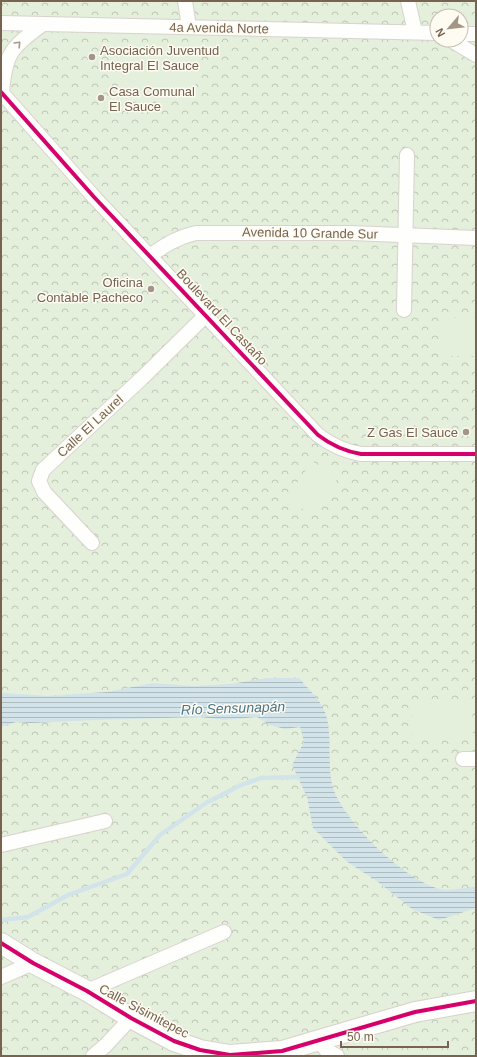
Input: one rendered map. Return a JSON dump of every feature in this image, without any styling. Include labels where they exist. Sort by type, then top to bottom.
[{"type":"street","points":[[185,1],[189,27]]},
{"type":"street","points":[[408,1],[415,32]]},
{"type":"street","name":"4a Avenida Norte","points":[[1,24],[429,33]]},
{"type":"street","points":[[1,93],[6,64],[10,52],[21,40],[44,24]]},
{"type":"street","points":[[464,48],[476,55]]},
{"type":"street","name":"Boulevard El Castaño","points":[[1,93],[204,316],[250,361],[318,435],[331,445],[347,452],[361,454],[476,454]]},
{"type":"street","points":[[404,310],[406,155]]},
{"type":"street","name":"Avenida 10 Grande Sur","points":[[150,255],[169,242],[196,233],[268,232],[476,238]]},
{"type":"street","name":"Calle El Laurel","points":[[92,543],[44,492],[39,480],[43,470],[141,379],[204,316]]},
{"type":"street","points":[[1,845],[105,820]]},
{"type":"street","points":[[87,991],[224,932]]},
{"type":"street","name":"Calle Sisimitepec","points":[[1,943],[32,963],[87,991],[131,1018],[174,1041],[200,1050],[230,1055],[282,1051],[415,1012],[476,1001]]},
{"type":"street","points":[[1,977],[32,963]]},
{"type":"street","points":[[93,1056],[105,1046],[131,1018]]},
{"type":"street","points":[[319,1041],[326,1050],[337,1056]]},
{"type":"green space","points":[[1,1],[476,1],[476,1056],[1,1056]]},
{"type":"green space","points":[[117,45],[195,46],[196,97],[118,97]]},
{"type":"green space","points":[[441,318],[476,318],[476,356],[441,356]]},
{"type":"green space","points":[[312,461],[338,478],[313,516],[287,498]]},
{"type":"green space","points":[[472,701],[473,735],[412,736],[412,702]]},
{"type":"water","name":"Río Sensunapán","points":[[267,678],[299,678],[323,707],[329,729],[332,784],[337,798],[362,832],[378,849],[396,864],[414,877],[431,886],[446,890],[476,888],[476,908],[439,920],[412,909],[378,882],[346,861],[313,828],[307,797],[292,765],[304,742],[300,727],[285,729],[270,725],[257,717],[225,720],[200,717],[31,723],[16,722],[1,727],[1,693],[48,696],[107,692],[153,683],[193,686],[231,684]]},
{"type":"waterway","points":[[1,920],[28,917],[68,895],[127,874],[160,835],[206,803],[241,785],[261,778],[298,777]]},
{"type":"cycle path","points":[[1,92],[94,197],[318,435],[338,447],[361,454],[476,454]]},
{"type":"cycle path","points":[[1,943],[33,963],[87,991],[131,1018],[174,1041],[200,1050],[230,1055],[282,1051],[415,1012],[476,1001]]},
{"type":"place","name":"Asociación Juventud Integral El Sauce","points":[[92,57]]},
{"type":"place","name":"Casa Comunal El Sauce","points":[[101,98]]},
{"type":"place","name":"Oficina Contable Pacheco","points":[[151,289]]},
{"type":"place","name":"Z Gas El Sauce","points":[[466,432]]}]
